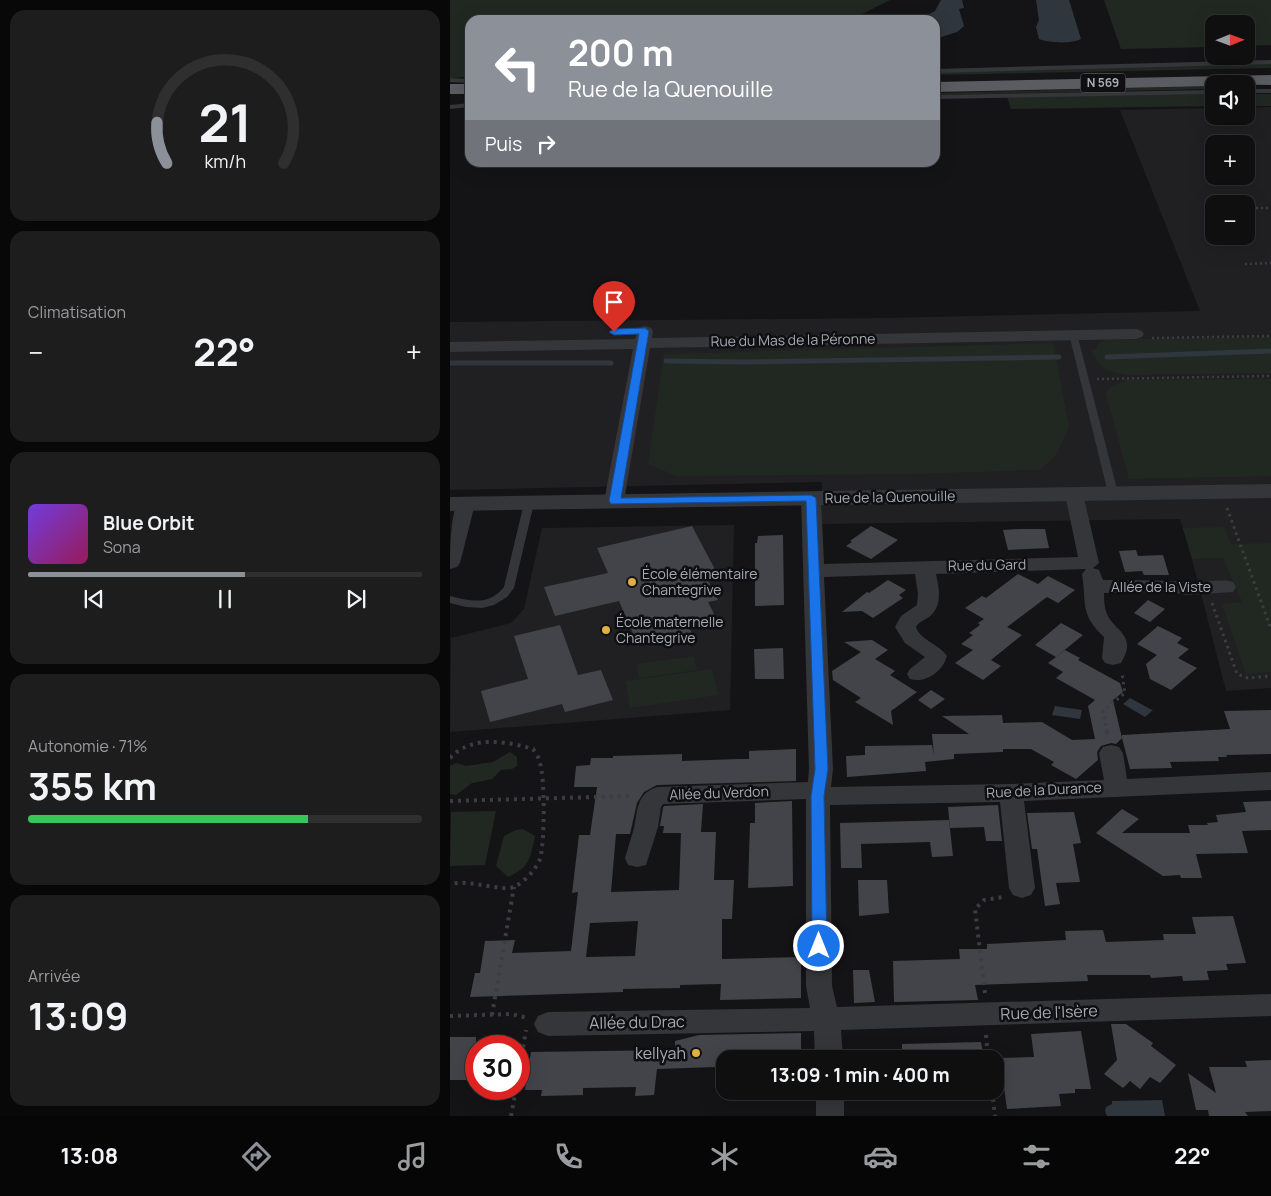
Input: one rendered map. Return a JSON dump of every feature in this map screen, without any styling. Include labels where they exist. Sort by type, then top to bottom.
[{"type":"highway","name":"N 569","points":[[940,80],[1271,72]]},
{"type":"highway","name":"N 569","points":[[940,87],[1271,80]]},
{"type":"highway","points":[[450,89],[465,89]]},
{"type":"highway","points":[[450,98],[465,98]]},
{"type":"street","name":"Rue du Mas de la Péronne","points":[[450,336],[643,337],[1072,334],[1134,328],[643,337],[450,347]]},
{"type":"street","points":[[614,501],[643,337]]},
{"type":"street","name":"Rue de la Quenouille","points":[[458,504],[1271,491]]},
{"type":"street","points":[[1074,494],[1089,563]]},
{"type":"street","points":[[811,498],[821,769],[818,793],[819,986],[826,1019],[828,1050]]},
{"type":"street","points":[[450,563],[458,504]]},
{"type":"street","name":"Rue du Gard","points":[[814,571],[1089,563]]},
{"type":"street","name":"Allée de la Viste","points":[[1089,563],[1095,587],[1093,595],[1097,617],[1114,633],[1116,646],[1113,658]]},
{"type":"street","points":[[918,674],[934,663],[936,656],[932,651],[916,641],[907,632],[905,626],[908,620],[925,609],[927,604],[924,567]]},
{"type":"street","name":"Allée de la Viste","points":[[1095,587],[1169,586],[1187,589],[1217,588]]},
{"type":"street","points":[[1112,753],[1117,787]]},
{"type":"street","name":"Rue de la Durance","points":[[818,793],[1011,793],[1271,780]]},
{"type":"street","name":"Allée du Verdon","points":[[637,858],[646,827],[649,804],[657,796],[664,794],[818,793]]},
{"type":"street","points":[[1011,793],[1022,888]]},
{"type":"street","name":"Rue de l'Isère","points":[[826,1019],[1271,1005]]},
{"type":"street","name":"Allée du Drac","points":[[538,1021],[826,1019]]},
{"type":"street","points":[[830,1100],[830,1116]]},
{"type":"lane","points":[[940,71],[1271,62]]},
{"type":"lane","points":[[450,80],[465,81]]},
{"type":"lane","points":[[1255,91],[1271,91]]},
{"type":"lane","points":[[940,97],[1205,92]]},
{"type":"lane","points":[[450,107],[465,106]]},
{"type":"lane","points":[[1072,334],[1113,493]]},
{"type":"lane","points":[[450,599],[471,605],[490,604],[503,598],[509,588],[528,503]]},
{"type":"path","points":[[1255,208],[1271,208]]},
{"type":"path","points":[[1246,264],[1271,263]]},
{"type":"path","points":[[1096,379],[1271,376]]},
{"type":"path","points":[[1225,504],[1271,629]]},
{"type":"path","points":[[1217,588],[1237,674],[1248,678],[1271,676]]},
{"type":"path","points":[[1112,753],[1103,711],[1125,693],[1122,671],[1113,658]]},
{"type":"path","points":[[450,758],[461,747],[482,743],[513,743],[533,749],[541,764],[544,798],[540,858],[530,874],[514,887],[501,888],[471,881],[450,884]]},
{"type":"path","points":[[450,801],[630,796],[652,799]]},
{"type":"path","points":[[492,1015],[514,887]]},
{"type":"path","points":[[987,1050],[983,1014],[985,997],[975,909],[979,901],[987,898],[1018,895],[1022,888]]},
{"type":"path","points":[[450,1016],[511,1014],[538,1021],[530,1042]]},
{"type":"path","points":[[511,1116],[514,1100]]},
{"type":"path","points":[[993,1100],[995,1116]]},
{"type":"shaded area","points":[[450,0],[890,0],[860,15],[465,15],[465,77],[450,78]]},
{"type":"shaded area","points":[[941,0],[962,0],[964,8],[959,9],[964,26],[957,32],[940,37],[940,15],[927,15],[935,11]]},
{"type":"shaded area","points":[[1036,0],[1069,0],[1081,39],[1072,42],[1060,42],[1039,39],[1036,27],[1039,20]]},
{"type":"shaded area","points":[[1104,0],[1271,0],[1271,45],[1255,46],[1255,15],[1205,15],[1205,47],[1121,49]]},
{"type":"shaded area","points":[[1255,63],[1271,63],[1271,68],[940,75],[940,72],[1255,65]]},
{"type":"shaded area","points":[[1205,86],[1205,89],[940,95],[940,93]]},
{"type":"shaded area","points":[[1205,94],[1205,106],[1011,109],[1007,97]]},
{"type":"shaded area","points":[[1255,94],[1271,94],[1271,106],[1255,106]]},
{"type":"shaded area","points":[[1271,107],[1271,688],[1226,691],[1180,519],[822,524],[822,482],[450,490],[450,322],[885,318],[1200,311],[1120,110],[1205,108],[1205,125],[1255,125],[1255,108]]},
{"type":"shaded area","points":[[1271,337],[1271,373],[1128,375],[1105,368],[1097,362],[1092,350],[1097,349],[1097,345],[1105,340]]},
{"type":"shaded area","points":[[1053,343],[1069,427],[1056,455],[1040,470],[912,474],[676,476],[648,464],[664,354]]},
{"type":"shaded area","points":[[1271,379],[1271,476],[1129,479],[1106,394],[1109,388],[1128,380]]},
{"type":"shaded area","name":"École maternelle Chantegrive","points":[[734,525],[730,710],[450,732],[451,638],[511,623],[524,609],[542,528]]},
{"type":"shaded area","points":[[1224,527],[1231,544],[1271,543],[1271,672],[1246,674],[1222,604],[1242,602],[1223,558],[1192,559],[1183,528]]},
{"type":"shaded area","points":[[694,656],[697,670],[639,678],[637,664]]},
{"type":"shaded area","points":[[712,669],[718,695],[630,708],[626,681]]},
{"type":"shaded area","points":[[1130,698],[1153,710],[1145,717],[1123,704]]},
{"type":"shaded area","points":[[1055,706],[1082,710],[1080,719],[1052,715]]},
{"type":"shaded area","points":[[510,752],[517,757],[517,766],[512,769],[501,770],[492,779],[472,783],[456,795],[450,794],[450,766],[456,763],[466,766],[493,762]]},
{"type":"shaded area","points":[[496,811],[485,865],[450,866],[451,812]]},
{"type":"shaded area","points":[[523,829],[535,836],[530,856],[521,870],[508,877],[496,866],[504,836]]},
{"type":"shaded area","points":[[1162,1100],[1165,1116],[1107,1116],[1105,1111],[1106,1107],[1112,1104],[1112,1101]]},
{"type":"building","name":"École élémentaire Chantegrive","points":[[692,526],[719,577],[708,580],[718,600],[708,602],[717,620],[689,627],[693,636],[670,642],[665,633],[636,640],[619,601],[555,616],[544,587],[608,573],[597,548]]},
{"type":"building","points":[[871,526],[898,540],[871,559],[846,546]]},
{"type":"building","points":[[1045,529],[1049,548],[1008,550],[1003,530]]},
{"type":"building","points":[[783,535],[784,605],[755,606],[755,543],[757,543],[758,536]]},
{"type":"building","points":[[1136,550],[1138,556],[1163,555],[1169,575],[1144,575],[1142,571],[1125,572],[1119,551]]},
{"type":"building","points":[[1018,574],[1038,584],[1048,576],[1075,590],[1058,603],[1047,597],[1007,627],[1022,635],[991,660],[1001,666],[983,680],[955,663],[973,650],[961,644],[973,635],[969,633],[980,625],[978,623],[984,619],[965,608],[982,596],[986,598]]},
{"type":"building","points":[[888,580],[906,590],[899,595],[903,598],[873,618],[862,611],[842,612],[867,592],[869,593]]},
{"type":"building","points":[[1148,600],[1165,609],[1150,622],[1134,613]]},
{"type":"building","points":[[1061,623],[1083,635],[1056,657],[1035,645]]},
{"type":"building","points":[[560,625],[578,675],[601,670],[613,700],[565,712],[562,704],[490,722],[481,691],[528,679],[514,636]]},
{"type":"building","points":[[1158,626],[1182,638],[1177,643],[1189,649],[1178,658],[1197,668],[1171,690],[1150,679],[1146,664],[1157,655],[1137,644]]},
{"type":"building","points":[[872,640],[888,650],[875,659],[895,671],[890,675],[917,692],[891,711],[893,725],[855,702],[861,698],[833,680],[832,671],[861,652],[844,642]]},
{"type":"building","points":[[783,648],[784,679],[755,679],[754,649]]},
{"type":"building","points":[[1065,650],[1080,658],[1078,660],[1120,683],[1123,692],[1113,700],[1122,738],[1116,744],[1111,743],[1101,746],[1097,752],[1098,760],[1076,779],[1051,765],[1054,762],[1031,749],[1003,749],[1003,752],[954,754],[954,759],[925,762],[926,771],[847,777],[846,756],[865,755],[865,746],[932,745],[934,755],[932,734],[969,734],[942,716],[1002,715],[1003,723],[1042,722],[1072,740],[1095,739],[1088,706],[1095,700],[1056,678],[1063,672],[1048,663]]},
{"type":"building","points":[[931,690],[945,699],[931,709],[918,700]]},
{"type":"building","points":[[1271,710],[1271,754],[1226,755],[1227,757],[1218,757],[1219,761],[1170,762],[1172,768],[1130,769],[1122,735],[1230,729],[1224,711]]},
{"type":"building","points":[[796,749],[796,781],[657,785],[644,792],[637,803],[630,834],[616,834],[611,892],[679,890],[681,833],[663,833],[664,826],[660,826],[663,808],[664,806],[703,804],[701,832],[716,832],[714,880],[734,880],[732,919],[722,919],[722,959],[801,957],[801,998],[720,1000],[721,984],[680,985],[680,988],[623,989],[623,992],[470,997],[475,973],[480,973],[485,941],[515,940],[512,953],[571,951],[578,892],[572,893],[579,835],[590,835],[597,787],[574,787],[576,766],[590,765],[591,758],[613,758],[613,756],[682,754],[682,761],[749,759],[749,751]],"holes":[[[638,921],[635,956],[586,957],[590,923]]]},
{"type":"building","points":[[792,801],[793,886],[748,888],[750,823],[755,823],[755,803]]},
{"type":"building","points":[[1271,801],[1271,830],[1242,831],[1248,853],[1196,854],[1202,878],[1181,878],[1180,875],[1163,876],[1096,833],[1122,809],[1139,819],[1122,833],[1190,833],[1188,825],[1208,825],[1207,823],[1218,822],[1216,815],[1246,812],[1243,802]]},
{"type":"building","points":[[998,805],[1002,841],[986,841],[984,827],[950,828],[948,807]]},
{"type":"building","points":[[1074,812],[1081,843],[1073,844],[1080,882],[1056,883],[1060,904],[1045,906],[1037,849],[1032,849],[1027,813]]},
{"type":"building","points":[[949,820],[953,856],[932,857],[930,842],[861,844],[862,868],[841,868],[840,823]]},
{"type":"building","points":[[858,880],[887,880],[889,913],[859,916]]},
{"type":"building","points":[[1233,916],[1246,963],[1226,964],[1228,970],[1207,971],[1209,980],[1183,981],[1182,976],[1151,978],[1150,975],[1087,975],[1088,981],[975,985],[978,1000],[894,1002],[893,961],[960,959],[959,949],[987,949],[987,944],[1066,940],[1065,931],[1103,930],[1106,942],[1164,940],[1163,934],[1196,934],[1192,917]]},
{"type":"building","points":[[853,970],[869,970],[875,1002],[854,1003]]},
{"type":"building","points":[[1111,1024],[1126,1024],[1153,1043],[1151,1046],[1176,1065],[1160,1083],[1150,1077],[1140,1089],[1130,1081],[1123,1088],[1104,1074],[1117,1060]]},
{"type":"building","points":[[1081,1031],[1091,1089],[1075,1089],[1075,1093],[1059,1094],[1061,1106],[1007,1109],[1004,1087],[1004,1058],[1034,1057],[1031,1034]]},
{"type":"building","points":[[801,1033],[801,1050],[716,1050],[716,1067],[657,1069],[654,1095],[635,1096],[636,1087],[583,1088],[583,1095],[541,1096],[542,1090],[530,1090],[531,1052],[675,1050],[675,1041],[699,1035]]},
{"type":"building","points":[[450,1037],[465,1037],[465,1080],[450,1080]]},
{"type":"building","points":[[981,1042],[982,1050],[902,1050],[902,1044]]},
{"type":"building","points":[[1271,1060],[1271,1111],[1245,1112],[1248,1116],[1209,1116],[1208,1110],[1196,1110],[1188,1073],[1216,1093],[1209,1067],[1247,1067],[1245,1061]]},
{"type":"waterway","points":[[1107,357],[1271,351]]},
{"type":"waterway","points":[[666,361],[743,362],[1059,357]]},
{"type":"waterway","points":[[450,363],[611,363]]},
{"type":"place","name":"École élémentaire Chantegrive","points":[[632,582]]},
{"type":"place","name":"École maternelle Chantegrive","points":[[606,630]]},
{"type":"place","name":"kellyah","points":[[696,1053]]},
{"type":"route","points":[[614,332],[645,331],[614,501],[811,498],[821,769],[818,796],[819,946]]}]
